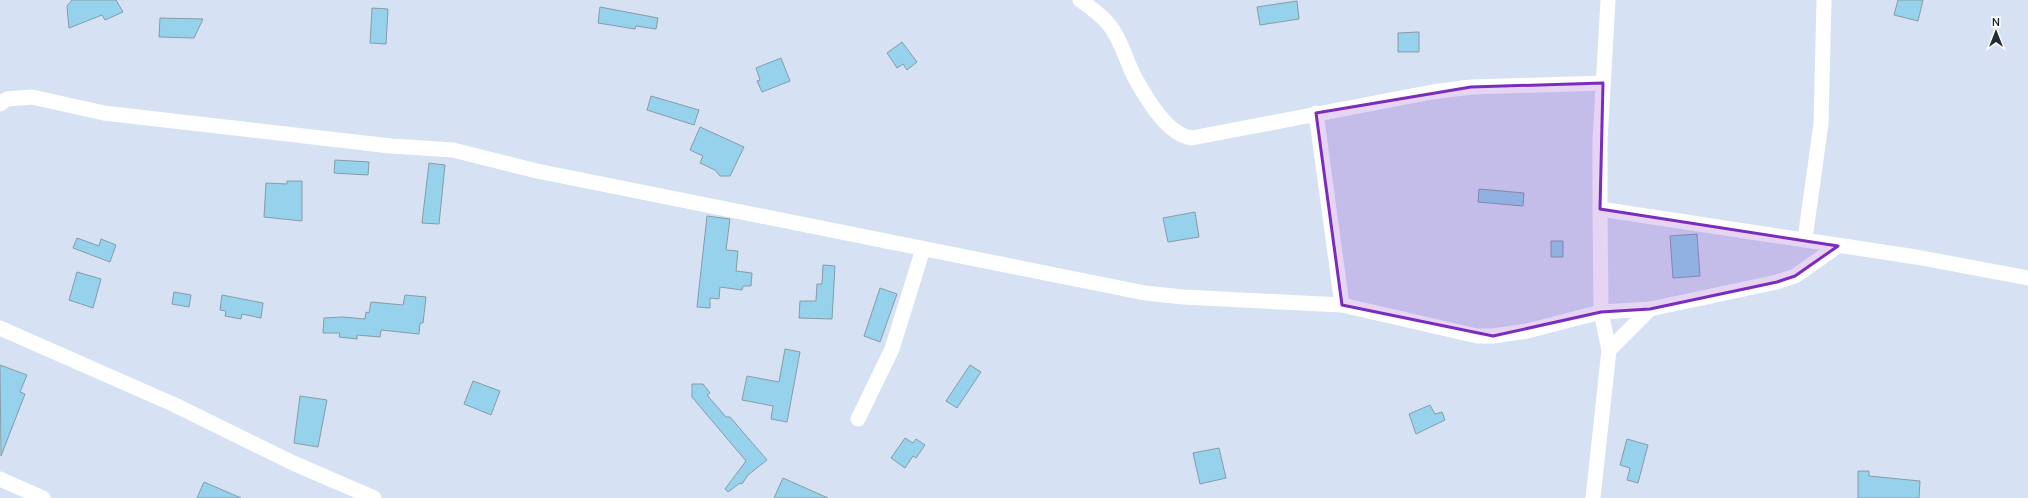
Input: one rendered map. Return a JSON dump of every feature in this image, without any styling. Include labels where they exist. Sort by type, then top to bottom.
[{"type":"street","points":[[1593,498],[1609,350],[1601,312],[1600,209],[1600,141],[1608,0]]},
{"type":"street","points":[[1805,239],[1821,124],[1824,0]]},
{"type":"street","points":[[1084,1],[1110,26],[1135,78],[1161,118],[1177,134],[1192,138],[1316,113],[1432,92],[1471,87],[1603,83]]},
{"type":"street","points":[[0,104],[7,99],[32,97],[104,113],[391,146],[453,150],[537,171],[1145,293],[1183,297],[1342,306],[1477,336],[1494,336],[1526,331],[1601,312],[1650,308],[1788,279],[1838,246]]},
{"type":"street","points":[[1316,113],[1342,306]]},
{"type":"street","points":[[1600,209],[1805,239],[1838,246],[1916,256],[2028,278]]},
{"type":"street","points":[[858,419],[892,349],[923,249]]},
{"type":"street","points":[[1609,350],[1650,308]]},
{"type":"street","points":[[0,328],[176,405],[293,463],[374,498]]},
{"type":"street","points":[[0,479],[42,498]]},
{"type":"highlighted area","points":[[1603,83],[1600,209],[1838,246],[1795,276],[1777,282],[1650,309],[1601,312],[1493,336],[1342,305],[1316,113],[1471,87]]},
{"type":"building","points":[[72,0],[116,0],[123,12],[105,20],[102,15],[69,28],[67,6]]},
{"type":"building","points":[[1898,0],[1923,0],[1918,21],[1894,15]]},
{"type":"building","points":[[1297,1],[1299,19],[1260,25],[1257,7]]},
{"type":"building","points":[[600,7],[658,18],[656,29],[636,26],[635,29],[598,23]]},
{"type":"building","points":[[372,8],[388,9],[386,44],[370,43]]},
{"type":"building","points":[[160,18],[203,19],[194,38],[159,37]]},
{"type":"building","points":[[1419,32],[1419,52],[1398,52],[1398,33]]},
{"type":"building","points":[[902,42],[917,62],[907,70],[903,64],[897,68],[887,53]]},
{"type":"building","points":[[781,58],[790,81],[762,92],[757,81],[760,80],[756,68]]},
{"type":"building","points":[[651,96],[699,110],[694,125],[647,110]]},
{"type":"building","points":[[700,127],[744,147],[730,176],[720,176],[715,170],[700,163],[703,156],[690,150]]},
{"type":"building","points":[[335,160],[369,162],[368,175],[334,173]]},
{"type":"building","points":[[429,163],[445,165],[439,224],[422,223]]},
{"type":"building","points":[[287,181],[302,181],[302,221],[264,217],[266,183],[287,184]]},
{"type":"building","points":[[1479,189],[1524,193],[1523,206],[1478,202]]},
{"type":"building","points":[[1195,212],[1199,237],[1168,242],[1163,218]]},
{"type":"building","points":[[707,216],[730,219],[726,250],[738,251],[736,271],[752,273],[751,286],[743,286],[742,290],[720,287],[719,299],[710,298],[710,308],[697,307]]},
{"type":"building","points":[[1697,234],[1700,276],[1673,278],[1670,236]]},
{"type":"building","points":[[77,238],[99,246],[101,239],[116,245],[110,262],[73,248]]},
{"type":"building","points":[[1551,241],[1563,241],[1563,257],[1551,257]]},
{"type":"building","points":[[823,265],[835,266],[832,319],[799,318],[800,301],[816,301],[817,284],[822,284]]},
{"type":"building","points":[[77,272],[101,279],[93,308],[69,300]]},
{"type":"building","points":[[880,288],[897,294],[880,342],[864,336]]},
{"type":"building","points":[[174,292],[191,295],[189,307],[172,304]]},
{"type":"building","points":[[222,295],[263,303],[261,318],[242,314],[241,319],[225,316],[226,311],[220,310]]},
{"type":"building","points":[[405,295],[426,297],[423,323],[420,323],[419,334],[381,330],[380,337],[357,335],[357,339],[339,337],[340,333],[323,333],[324,318],[343,317],[365,319],[366,312],[369,313],[371,302],[403,305]]},
{"type":"building","points":[[785,349],[800,352],[787,422],[771,419],[773,406],[742,400],[747,376],[779,382]]},
{"type":"building","points":[[0,365],[27,375],[20,392],[25,394],[1,456]]},
{"type":"building","points":[[970,365],[981,372],[957,408],[946,401]]},
{"type":"building","points":[[473,381],[500,391],[491,415],[464,404]]},
{"type":"building","points":[[692,384],[703,384],[710,393],[707,395],[726,417],[730,417],[767,460],[748,475],[742,484],[740,483],[728,492],[725,489],[746,461],[692,397]]},
{"type":"building","points":[[300,396],[327,400],[318,447],[294,443]]},
{"type":"building","points":[[1430,405],[1435,414],[1442,412],[1445,420],[1416,434],[1409,414]]},
{"type":"building","points":[[905,438],[913,443],[916,439],[925,445],[916,458],[913,456],[905,468],[891,458]]},
{"type":"building","points":[[1627,439],[1648,445],[1638,483],[1627,480],[1630,468],[1620,465]]},
{"type":"building","points":[[1219,448],[1226,478],[1200,484],[1193,453]]},
{"type":"building","points":[[1858,471],[1869,471],[1869,476],[1920,481],[1919,498],[1858,498]]},
{"type":"building","points":[[783,478],[828,498],[774,498]]},
{"type":"building","points":[[204,482],[241,498],[197,498]]}]
